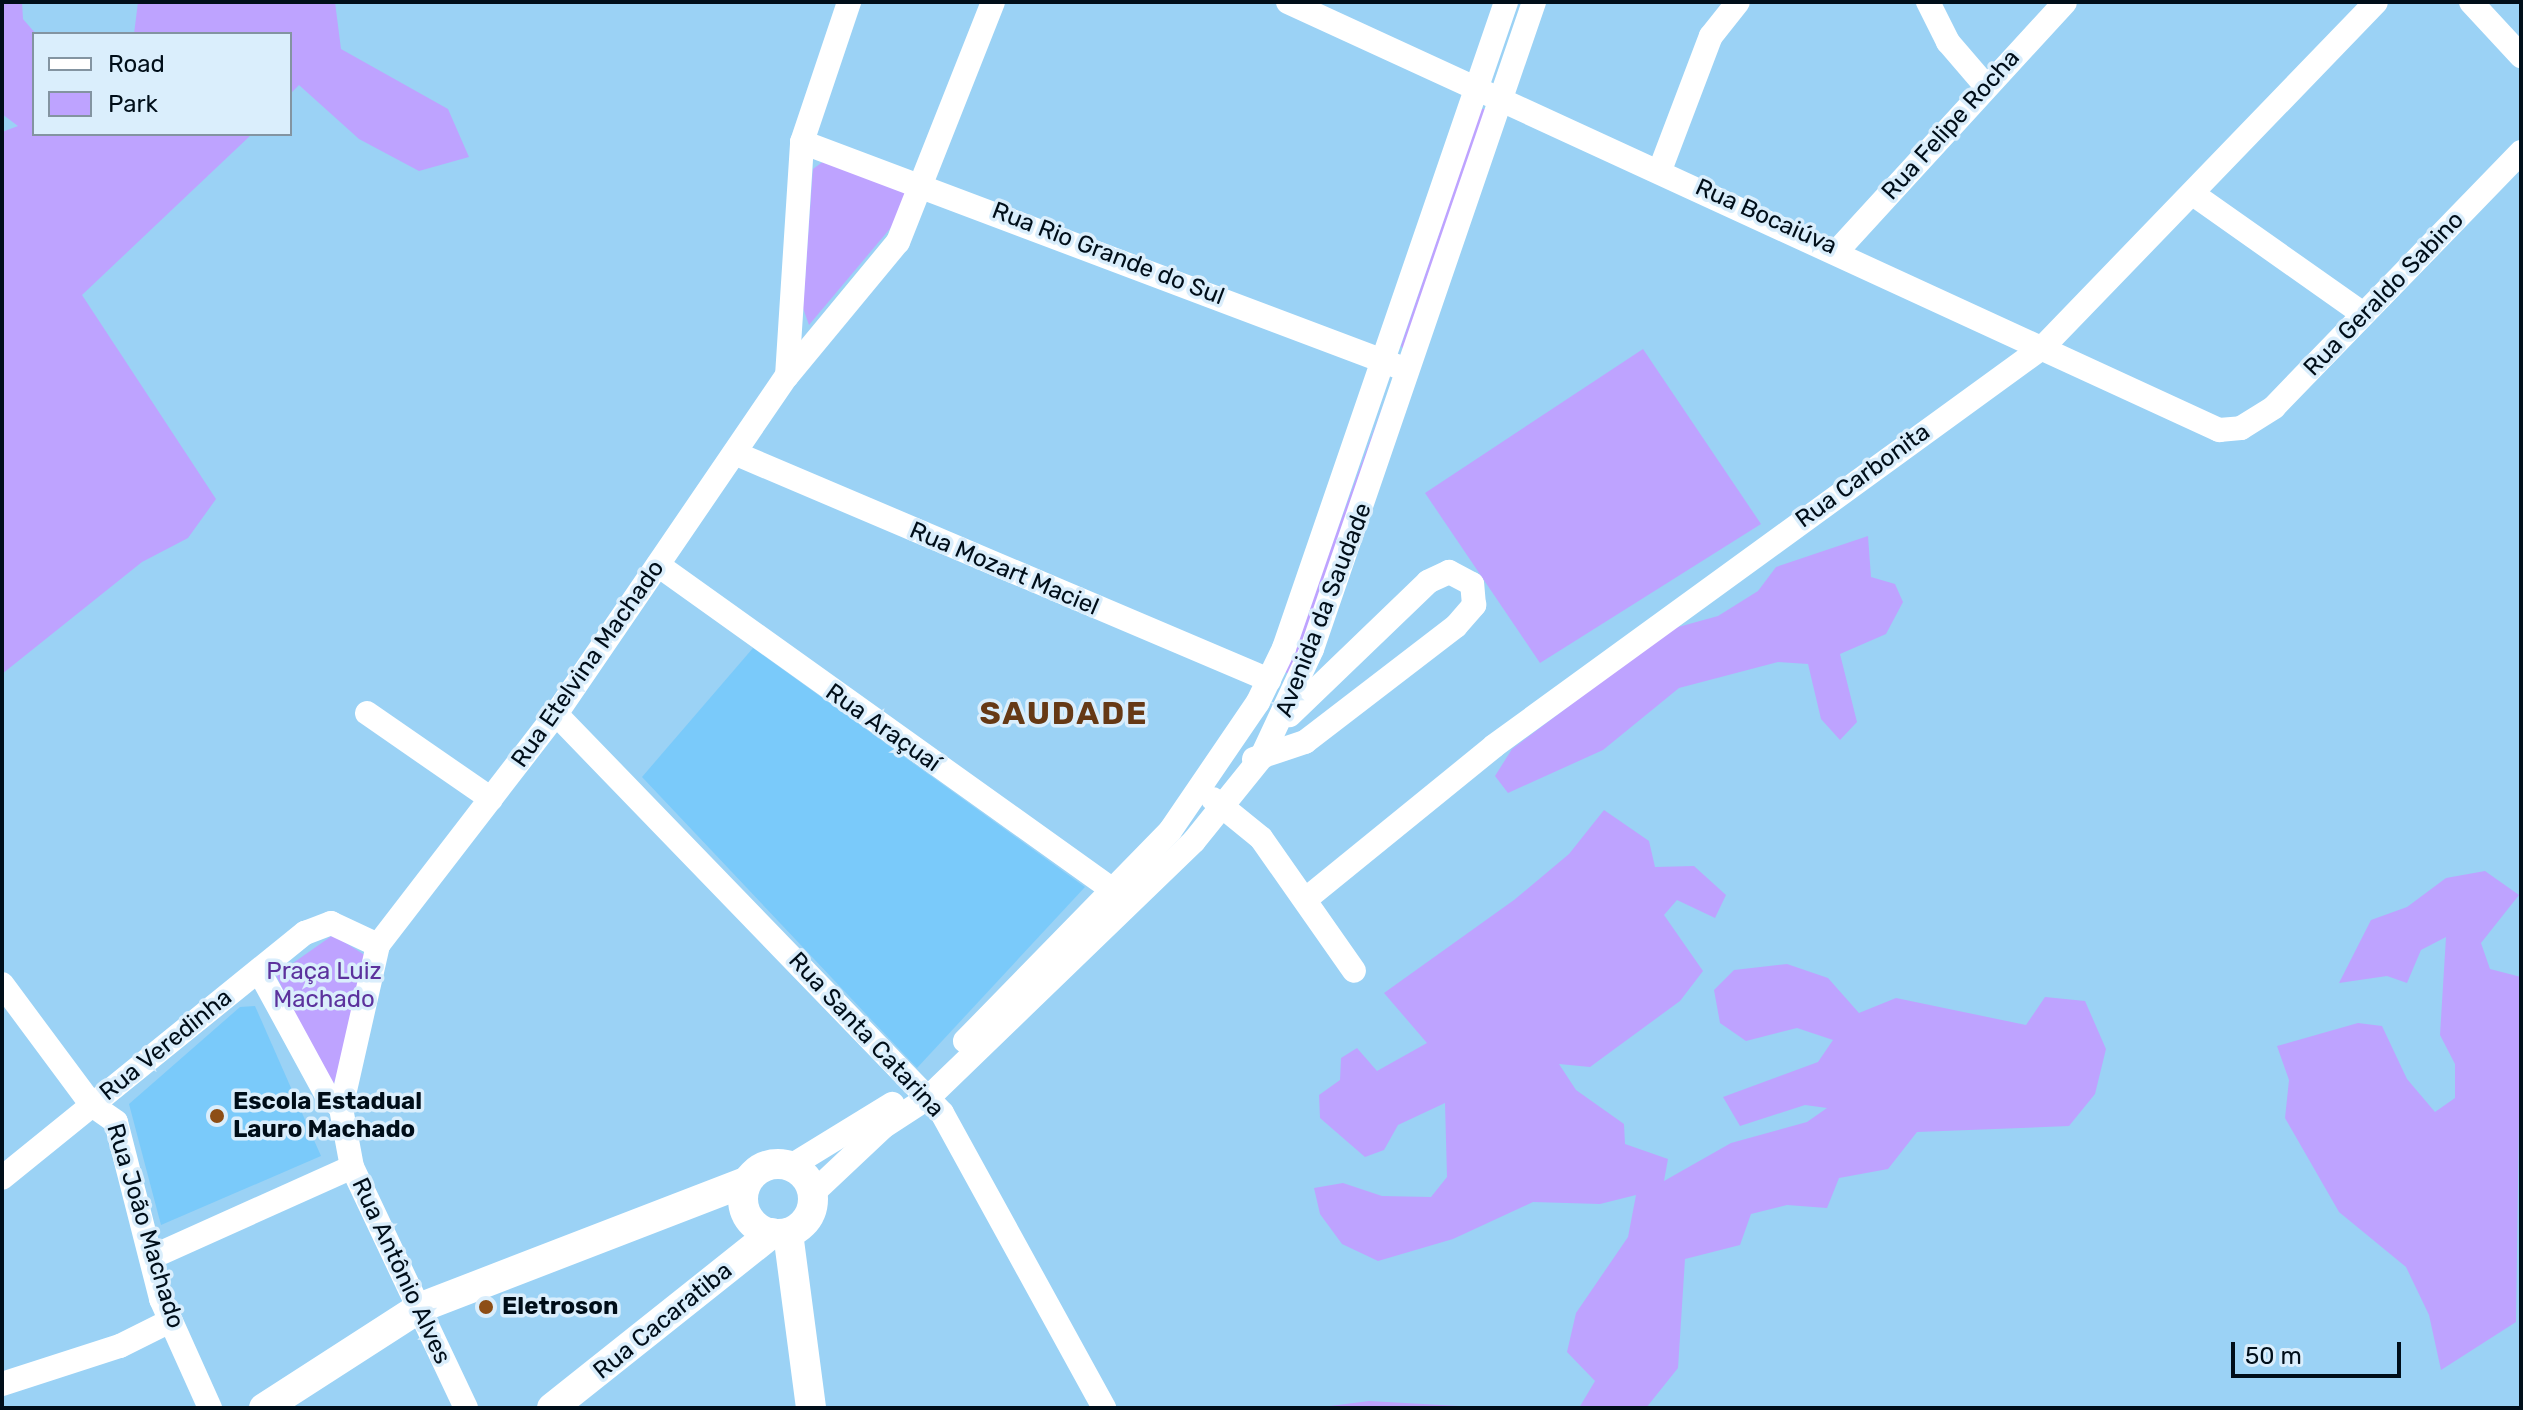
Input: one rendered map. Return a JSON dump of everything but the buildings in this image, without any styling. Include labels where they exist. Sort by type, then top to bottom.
[{"type":"street","name":"Rua Etelvina Machado","points":[[787,376],[802,142],[849,2]]},
{"type":"street","name":"Rua Etelvina Machado","points":[[378,945],[556,714],[658,565],[739,455],[787,376],[898,242],[926,183],[993,2]]},
{"type":"street","name":"Rua Bocaiúva","points":[[1288,2],[1505,103],[1838,250],[2201,425],[2241,428]]},
{"type":"street","name":"Avenida da Saudade","points":[[791,1166],[924,1092],[1110,888],[1201,795],[1240,734],[1269,680],[1384,361],[1506,2]]},
{"type":"street","name":"Avenida da Saudade","points":[[813,1193],[1227,805],[1261,758],[1280,725],[1412,373],[1505,103],[1534,2]]},
{"type":"street","points":[[1660,170],[1711,36],[1738,2]]},
{"type":"street","points":[[1928,2],[1948,42],[1985,85]]},
{"type":"street","name":"Rua Felipe Rocha","points":[[1838,250],[1985,85],[2065,2]]},
{"type":"street","name":"Rua Carbonita","points":[[1306,899],[1494,746],[2043,347],[2376,2]]},
{"type":"street","points":[[2471,2],[2521,56]]},
{"type":"street","name":"Rua Rio Grande do Sul","points":[[802,142],[926,183],[1412,373]]},
{"type":"street","name":"Rua Geraldo Sabino","points":[[2241,428],[2274,407],[2521,152]]},
{"type":"street","points":[[2193,194],[2363,314]]},
{"type":"street","name":"Rua Mozart Maciel","points":[[739,455],[1269,680]]},
{"type":"street","name":"Rua Araçuaí","points":[[658,565],[1110,888]]},
{"type":"street","points":[[1217,768],[1261,758],[1305,742],[1456,626],[1476,596],[1462,575],[1449,572],[1428,582],[1280,725],[1240,734]]},
{"type":"street","points":[[367,713],[491,799]]},
{"type":"street","name":"Rua Santa Catarina","points":[[556,714],[924,1092],[1104,1408]]},
{"type":"street","points":[[1201,795],[1227,805],[1306,899],[1354,971]]},
{"type":"street","name":"Rua Veredinha","points":[[2,1178],[320,924],[349,928],[378,945]]},
{"type":"street","name":"Rua Antônio Alves","points":[[378,945],[341,1108],[352,1167],[466,1408]]},
{"type":"street","points":[[259,971],[326,1094],[341,1108]]},
{"type":"street","name":"Rua João Machado","points":[[2,984],[92,1105],[116,1122],[170,1321],[210,1408]]},
{"type":"street","points":[[264,1408],[419,1308],[746,1182],[774,1163],[791,1166],[813,1193],[808,1217],[780,1233]]},
{"type":"street","points":[[152,1257],[352,1167]]},
{"type":"street","points":[[746,1182],[744,1208],[780,1233],[811,1408]]},
{"type":"street","name":"Rua Cacaratiba","points":[[552,1408],[780,1233]]},
{"type":"street","points":[[2,1384],[120,1346],[170,1321]]},
{"type":"shaded area","points":[[753,648],[1085,887],[917,1068],[642,777]]},
{"type":"shaded area","name":"Escola Estadual Lauro Machado","points":[[255,1006],[321,1156],[161,1225],[129,1104],[240,1007]]},
{"type":"green space","points":[[2,2],[22,2],[23,19],[34,32],[32,136],[250,136],[82,295],[216,499],[188,538],[142,562],[2,674],[2,132],[18,126],[2,114]]},
{"type":"green space","points":[[138,2],[335,2],[341,49],[448,109],[469,157],[419,171],[359,139],[299,85],[292,92],[292,32],[134,32]]},
{"type":"green space","points":[[1481,109],[1488,109],[1404,350],[1401,346]]},
{"type":"green space","points":[[824,161],[905,191],[904,212],[809,325],[803,308],[813,169]]},
{"type":"green space","points":[[1643,349],[1761,524],[1540,663],[1425,493]]},
{"type":"green space","points":[[1388,392],[1295,669],[1289,674],[1285,672]]},
{"type":"green space","points":[[1868,536],[1871,577],[1895,584],[1903,602],[1886,634],[1840,654],[1857,722],[1840,740],[1821,719],[1808,664],[1778,662],[1679,688],[1603,750],[1508,793],[1495,776],[1512,749],[1671,629],[1718,616],[1758,591],[1776,567]]},
{"type":"green space","points":[[1604,810],[1649,841],[1655,867],[1694,866],[1726,895],[1715,918],[1677,900],[1664,915],[1703,971],[1680,1001],[1590,1067],[1559,1064],[1576,1090],[1624,1124],[1625,1144],[1668,1159],[1664,1181],[1731,1143],[1807,1122],[1827,1108],[1805,1105],[1740,1126],[1723,1097],[1818,1062],[1833,1040],[1797,1028],[1746,1041],[1720,1023],[1714,990],[1734,970],[1787,964],[1828,978],[1859,1013],[1896,998],[2026,1025],[2045,997],[2085,1001],[2106,1049],[2095,1094],[2069,1126],[1917,1132],[1888,1169],[1839,1178],[1827,1208],[1787,1205],[1751,1214],[1740,1245],[1685,1259],[1678,1368],[1646,1408],[1579,1408],[1595,1381],[1567,1352],[1576,1313],[1628,1237],[1636,1195],[1600,1204],[1533,1202],[1453,1239],[1378,1261],[1342,1244],[1320,1214],[1314,1188],[1343,1183],[1382,1196],[1431,1197],[1447,1177],[1445,1103],[1398,1125],[1384,1150],[1365,1157],[1320,1118],[1319,1095],[1340,1080],[1341,1058],[1357,1048],[1377,1071],[1427,1043],[1384,993],[1514,900],[1569,854]]},
{"type":"green space","points":[[2485,871],[2519,895],[2481,943],[2490,969],[2521,977],[2516,1322],[2441,1370],[2429,1315],[2406,1267],[2339,1212],[2285,1118],[2289,1080],[2277,1046],[2358,1023],[2382,1026],[2407,1079],[2435,1112],[2455,1098],[2455,1064],[2440,1035],[2446,937],[2421,950],[2407,983],[2387,976],[2339,983],[2371,920],[2407,907],[2446,878]]},
{"type":"green space","name":"Praça Luiz Machado","points":[[333,935],[371,959],[332,1090],[276,975]]},
{"type":"green space","points":[[1369,1401],[1477,1407],[1479,1408],[1315,1408]]},
{"type":"place","name":"Escola Estadual Lauro Machado","points":[[217,1116]]},
{"type":"place","name":"Eletroson","points":[[486,1307]]},
{"type":"district","name":"SAUDADE","points":[[1064,713]]}]
